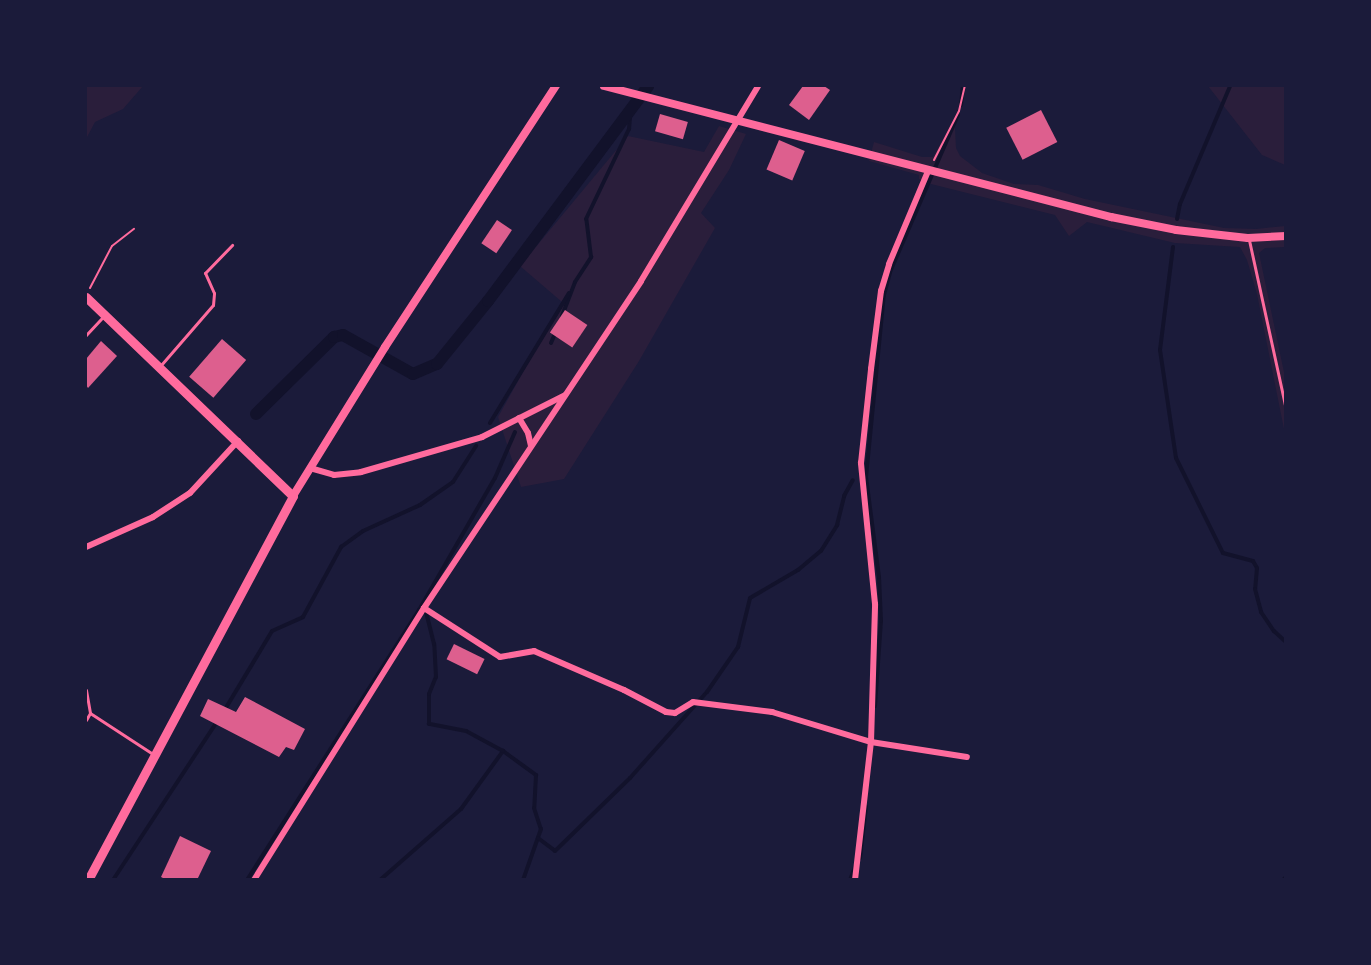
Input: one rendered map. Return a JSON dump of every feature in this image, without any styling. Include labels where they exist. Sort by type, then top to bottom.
[{"type":"main road","points":[[86,296],[293,496],[88,879]]},
{"type":"street","points":[[293,496],[376,361],[556,86]]},
{"type":"street","points":[[603,86],[1142,224],[1248,238],[1286,236]]},
{"type":"street","points":[[254,879],[424,608],[641,281],[736,119],[758,86]]},
{"type":"street","points":[[855,879],[855,861],[871,742],[875,604],[861,463],[881,291],[889,264],[928,171]]},
{"type":"street","points":[[310,468],[334,476],[360,472],[482,437],[565,395]]},
{"type":"street","points":[[519,418],[528,433],[531,446]]},
{"type":"street","points":[[86,547],[153,518],[190,493],[238,441]]},
{"type":"street","points":[[424,608],[500,657],[534,651],[624,690],[666,712],[675,712],[693,702],[772,712],[871,742],[968,757]]},
{"type":"lane","points":[[1248,238],[1286,409]]},
{"type":"lane","points":[[160,366],[213,305],[214,293],[205,273],[232,245]]},
{"type":"lane","points":[[86,335],[105,314]]},
{"type":"lane","points":[[86,690],[90,713],[86,720]]},
{"type":"lane","points":[[90,713],[154,755]]},
{"type":"path","points":[[928,171],[959,111],[965,86]]},
{"type":"path","points":[[86,296],[112,246],[134,229]]},
{"type":"shaded area","points":[[86,86],[143,86],[123,109],[95,122],[86,139]]},
{"type":"shaded area","points":[[1208,86],[1285,86],[1285,165],[1262,155]]},
{"type":"shaded area","points":[[959,111],[955,128],[956,148],[960,156],[982,173],[1014,184],[1038,185],[1085,199],[1224,228],[1256,229],[1285,226],[1285,247],[1265,248],[1259,253],[1285,377],[1285,434],[1257,294],[1247,260],[1240,247],[1175,243],[1087,222],[1069,236],[1055,215],[931,184],[919,179],[919,175],[869,161],[874,142],[922,157],[933,157]]},
{"type":"shaded area","points":[[719,126],[746,134],[729,170],[701,213],[715,228],[639,361],[564,479],[521,487],[498,417],[562,302],[520,266],[628,136],[704,152]],"holes":[[[565,311],[587,325],[572,347],[550,332]]]},
{"type":"building","points":[[803,86],[824,86],[830,90],[809,120],[789,105]]},
{"type":"building","points":[[1041,110],[1057,142],[1023,160],[1006,128]]},
{"type":"building","points":[[660,114],[688,122],[683,139],[655,131]]},
{"type":"building","points":[[779,140],[805,151],[792,180],[766,169]]},
{"type":"building","points":[[497,220],[512,230],[496,253],[481,243]]},
{"type":"building","points":[[565,310],[587,325],[572,347],[550,332]]},
{"type":"building","points":[[222,339],[246,360],[213,398],[189,377]]},
{"type":"building","points":[[101,341],[117,356],[88,388],[86,359]]},
{"type":"building","points":[[454,644],[485,659],[477,674],[447,659]]},
{"type":"building","points":[[245,697],[305,729],[294,750],[286,747],[279,757],[200,716],[208,699],[236,712]]},
{"type":"building","points":[[180,836],[211,851],[197,880],[167,880],[161,877]]},
{"type":"waterway","points":[[256,414],[334,337],[343,335],[413,374],[437,364],[488,301],[648,86]]},
{"type":"waterway","points":[[961,105],[963,86]]},
{"type":"waterway","points":[[1177,219],[1180,204],[1230,86]]},
{"type":"waterway","points":[[562,316],[575,282],[591,257],[586,219],[629,129],[631,108]]},
{"type":"waterway","points":[[875,706],[881,621],[879,577],[866,477],[884,295],[890,272],[958,115]]},
{"type":"waterway","points":[[1173,247],[1160,350],[1176,458],[1223,553],[1253,561],[1257,568],[1255,589],[1261,612],[1274,631],[1286,642]]},
{"type":"waterway","points":[[490,423],[569,293]]},
{"type":"waterway","points":[[551,343],[556,331]]},
{"type":"waterway","points":[[247,880],[419,610],[495,478],[515,432]]},
{"type":"waterway","points":[[224,711],[272,631],[303,617],[341,547],[363,531],[420,505],[453,482],[476,446]]},
{"type":"waterway","points":[[538,838],[555,851],[630,778],[707,692],[738,647],[750,598],[798,570],[821,551],[837,525],[844,496],[853,480]]},
{"type":"waterway","points":[[380,880],[461,809],[503,751],[466,731],[429,724],[429,694],[436,677],[434,644],[425,609]]},
{"type":"waterway","points":[[113,880],[218,720]]},
{"type":"waterway","points":[[503,751],[536,775],[534,808],[541,829],[523,880]]},
{"type":"waterway","points":[[860,858],[866,806]]},
{"type":"waterway","points":[[850,880],[855,867]]},
{"type":"waterway","points":[[1283,880],[1286,877]]}]
